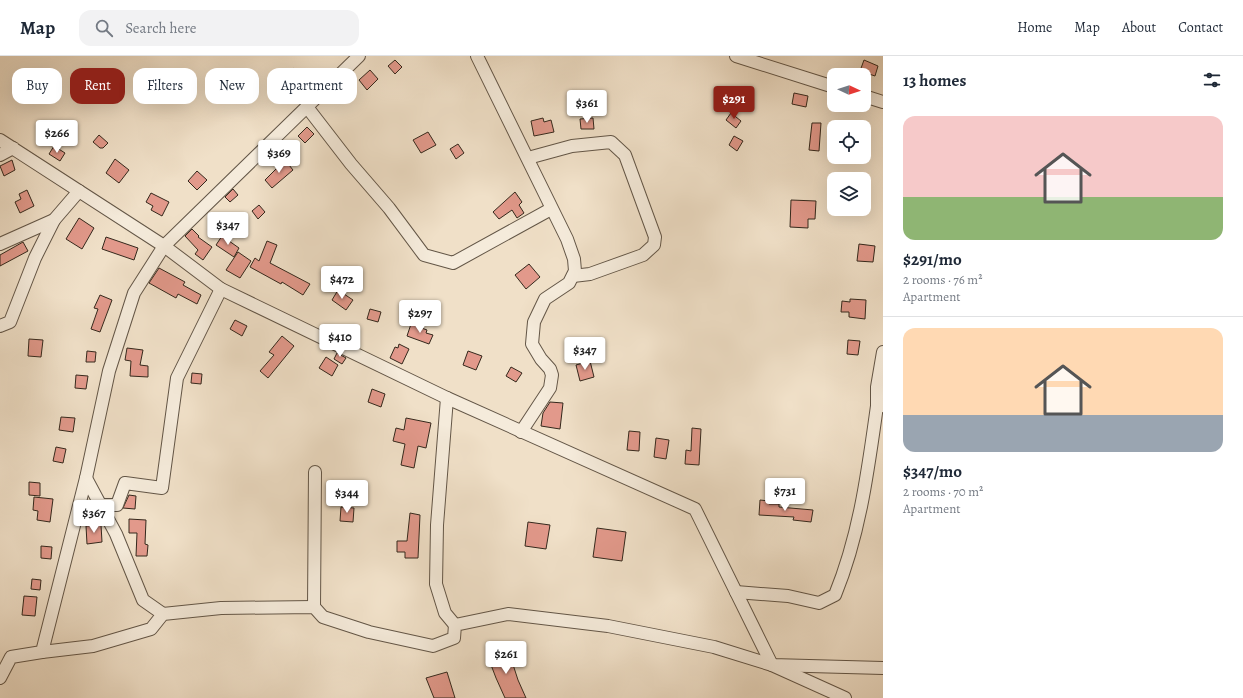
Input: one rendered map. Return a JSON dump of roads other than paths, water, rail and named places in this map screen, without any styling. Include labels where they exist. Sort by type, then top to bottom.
[{"type":"street","points":[[42,652],[86,478],[109,372],[134,293],[164,246],[359,56]]},
{"type":"street","points":[[477,56],[528,158],[574,259],[575,271],[569,283],[545,299],[534,322],[532,344],[541,359],[550,369],[552,381],[550,388],[521,432]]},
{"type":"street","points":[[736,56],[827,85]]},
{"type":"street","points":[[871,98],[883,102]]},
{"type":"street","points":[[307,107],[350,164],[389,208],[424,255],[453,263],[551,209]]},
{"type":"street","points":[[0,140],[164,246],[221,290],[447,398],[695,509],[772,665]]},
{"type":"street","points":[[528,158],[572,146],[611,142],[625,155],[655,238],[654,245],[642,256],[590,274],[573,276]]},
{"type":"street","points":[[0,155],[14,148]]},
{"type":"street","points":[[0,326],[10,322],[35,258],[54,220],[79,191]]},
{"type":"street","points":[[0,244],[54,220]]},
{"type":"street","points":[[100,505],[117,505],[125,483],[162,488],[177,378],[221,290]]},
{"type":"street","points":[[736,592],[788,596],[819,603],[835,595],[853,546],[868,474],[880,406],[877,387],[883,352]]},
{"type":"street","points":[[315,472],[314,607],[323,617],[369,632],[433,646],[454,638],[455,625],[445,613],[436,584],[437,525],[447,398]]},
{"type":"street","points":[[86,478],[116,534],[143,600],[163,614],[221,608],[314,607]]},
{"type":"street","points":[[0,678],[11,657],[93,646],[151,629],[163,614]]},
{"type":"street","points":[[455,625],[508,614],[608,626],[714,647],[772,665],[845,698]]},
{"type":"street","points":[[772,665],[883,668]]}]
